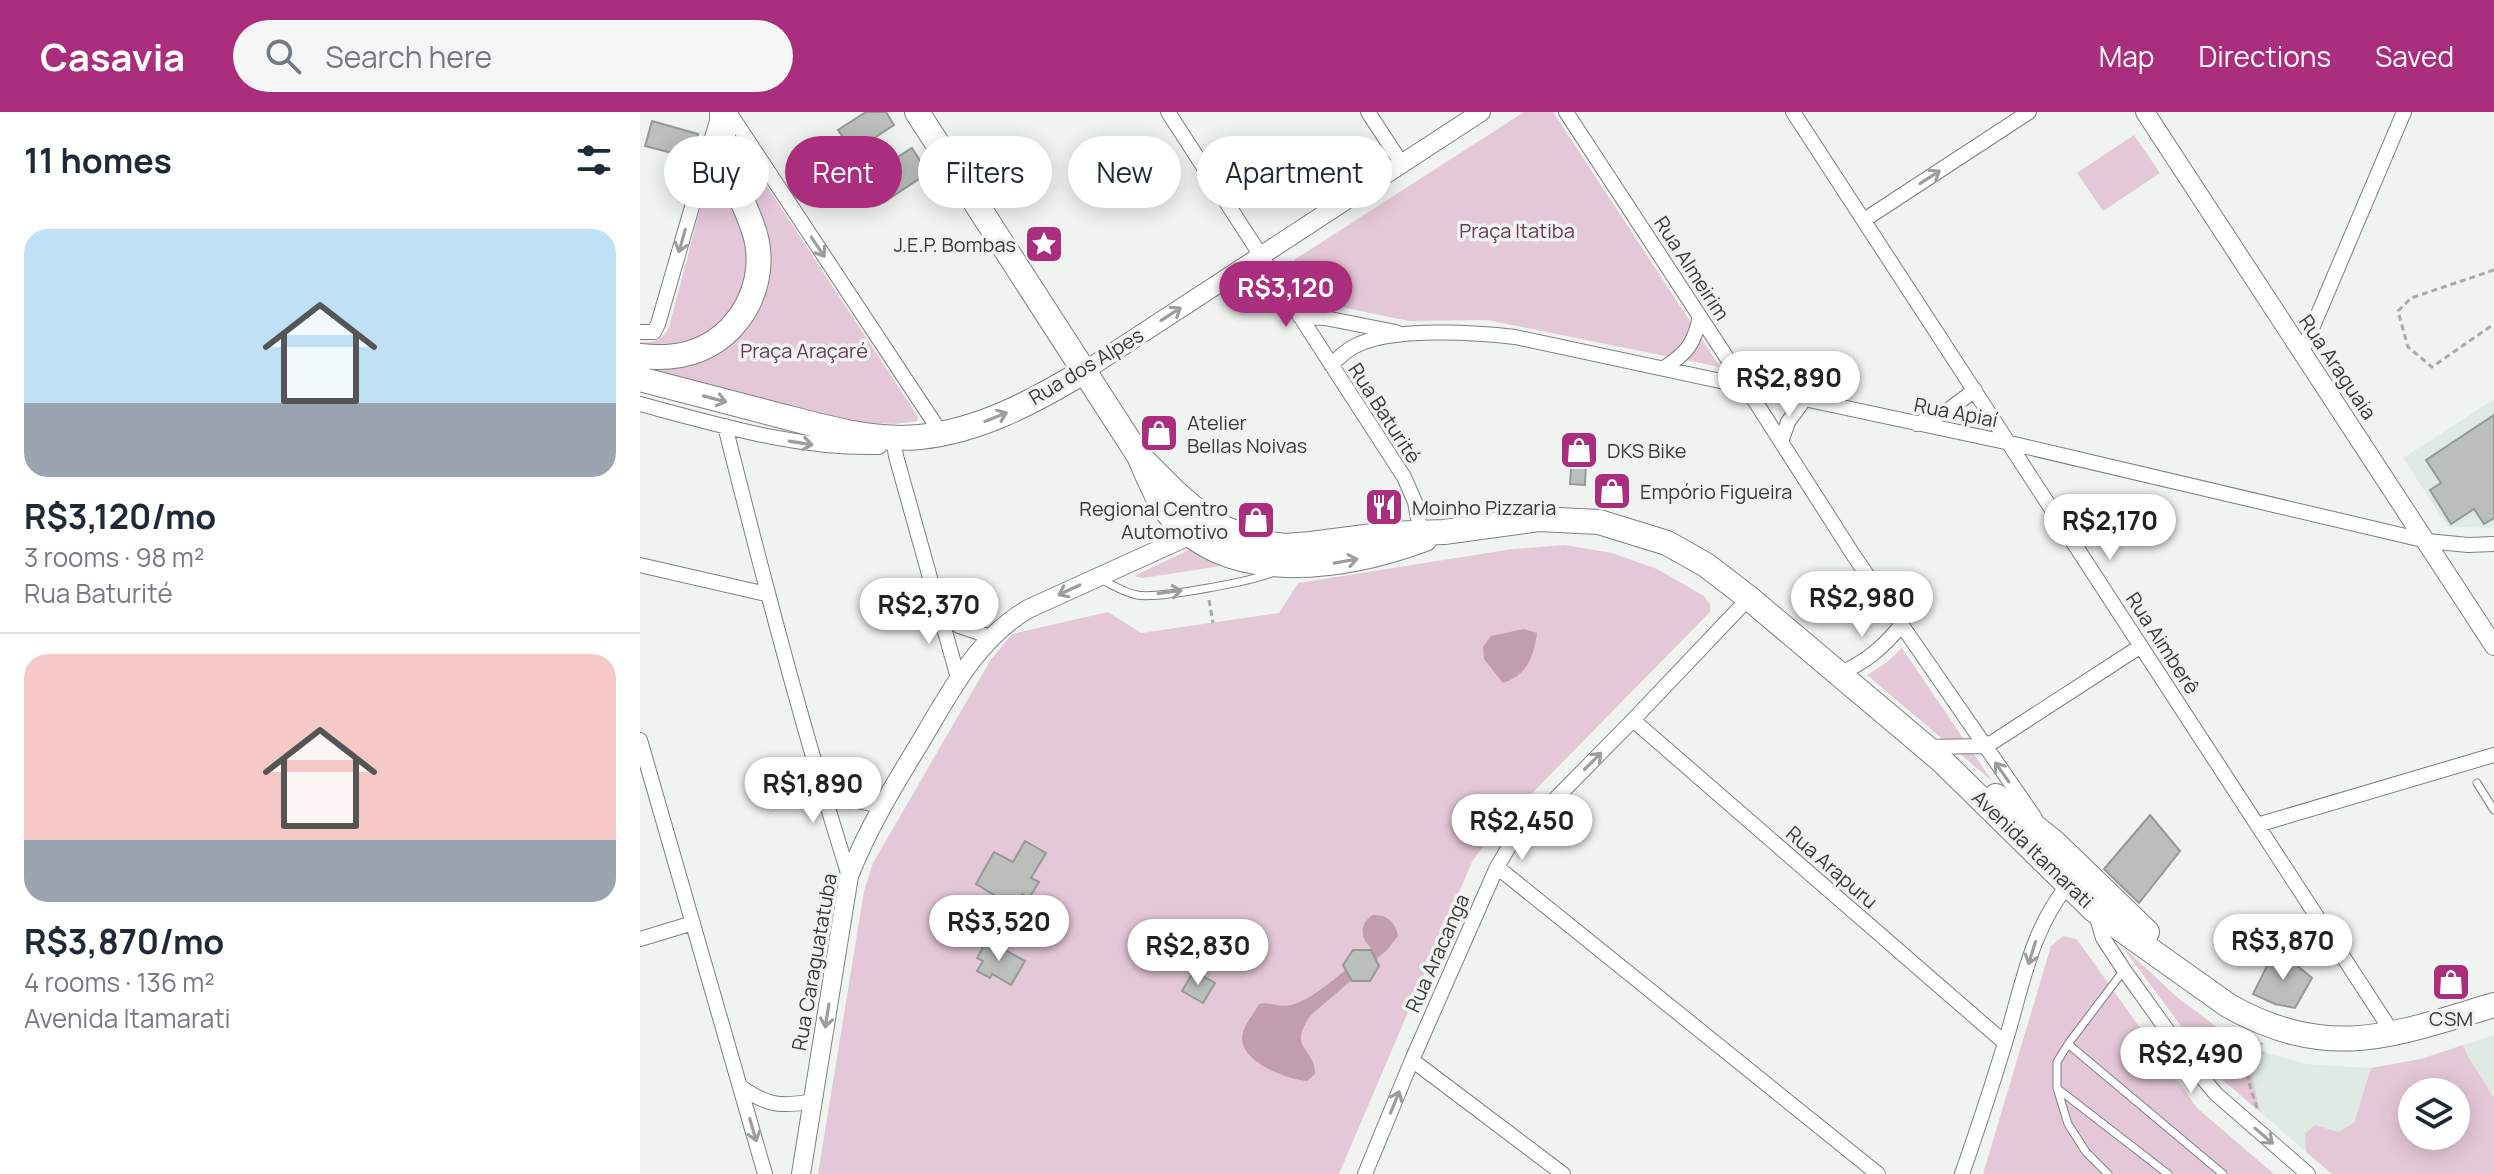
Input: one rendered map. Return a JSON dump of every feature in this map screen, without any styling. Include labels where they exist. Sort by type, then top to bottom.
[{"type":"main road","points":[[640,356],[671,358],[689,355],[724,335],[749,306],[756,284],[758,244],[725,152],[721,112]]},
{"type":"main road","name":"Avenida Itamarati","points":[[917,112],[1139,456],[1159,501],[1174,521],[1213,548],[1242,559],[1287,566],[1350,561],[1391,552],[1429,535]]},
{"type":"main road","name":"Rua dos Alpes","points":[[640,379],[894,442],[958,430],[1004,414],[1083,372]]},
{"type":"main road","name":"Avenida Itamarati","points":[[1139,456],[1200,514],[1218,526],[1262,543],[1285,546],[1388,534],[1429,535],[1539,519],[1599,522],[1667,543],[1706,565],[1749,598],[1933,754],[2094,910],[2207,988]]},
{"type":"main road","points":[[1191,535],[1206,532],[1239,542],[1262,543]]},
{"type":"main road","name":"Avenida Itamarati","points":[[1933,754],[2000,798],[2055,843],[2207,988],[2229,1006],[2251,1018],[2287,1031],[2333,1039],[2394,1035],[2494,1005]]},
{"type":"main road","points":[[2068,885],[2083,886],[2139,924]]},
{"type":"street","points":[[640,332],[654,332],[658,324],[721,112]]},
{"type":"street","points":[[729,112],[941,433]]},
{"type":"street","name":"Rua Baturité","points":[[1168,112],[1404,477],[1429,535]]},
{"type":"street","points":[[1368,112],[1402,164]]},
{"type":"street","name":"Rua dos Alpes","points":[[1083,372],[1481,112]]},
{"type":"street","name":"Rua Almeirim","points":[[1566,112],[1854,556],[1983,746],[2055,843]]},
{"type":"street","name":"Rua Aimberê","points":[[1793,112],[2394,1035]]},
{"type":"street","points":[[1864,220],[2029,112]]},
{"type":"street","name":"Rua Araguaia","points":[[2145,112],[2494,646]]},
{"type":"street","points":[[2302,352],[2404,112]]},
{"type":"street","name":"Rua Apiaí","points":[[1300,317],[1325,318],[1408,334]]},
{"type":"street","points":[[1664,368],[1686,352],[1697,331],[1700,317]]},
{"type":"street","name":"Rua Apiaí","points":[[1331,365],[1359,344],[1408,334],[1461,332],[1515,337],[2010,443],[2427,541],[2494,544]]},
{"type":"street","points":[[1916,425],[1947,411],[1975,390]]},
{"type":"street","points":[[1781,442],[1788,422],[1804,400]]},
{"type":"street","name":"Rua dos Alpes","points":[[640,404],[806,444],[829,446],[894,442]]},
{"type":"street","points":[[725,426],[766,594],[849,876]]},
{"type":"street","points":[[894,442],[958,678]]},
{"type":"street","name":"Rua Caraguatatuba","points":[[801,1174],[849,876],[881,805],[958,678],[1007,621],[1191,535]]},
{"type":"street","points":[[640,565],[766,594]]},
{"type":"street","name":"Rua Aracanga","points":[[1365,1174],[1497,867],[1510,845],[1749,598]]},
{"type":"street","points":[[936,604],[959,626],[991,637]]},
{"type":"street","points":[[1838,674],[1876,653],[1902,624]]},
{"type":"street","points":[[1933,754],[1983,746],[2141,646]]},
{"type":"street","name":"Rua Arapuru","points":[[1633,720],[2005,1043]]},
{"type":"street","points":[[640,740],[765,1174]]},
{"type":"street","points":[[2257,825],[2494,755]]},
{"type":"street","points":[[813,762],[834,789],[846,798],[881,805]]},
{"type":"street","points":[[1497,867],[1878,1174]]},
{"type":"street","points":[[1962,1174],[2039,930],[2054,902],[2068,885]]},
{"type":"street","points":[[2094,910],[2103,938],[2209,1086],[2308,1174]]},
{"type":"street","points":[[640,939],[693,923]]},
{"type":"street","points":[[1412,1060],[1563,1174]]},
{"type":"street","points":[[741,1087],[771,1104],[791,1106],[814,1101]]},
{"type":"lane","points":[[1096,578],[1143,596],[1266,576],[1287,566]]},
{"type":"lane","points":[[2477,783],[2494,810]]},
{"type":"lane","points":[[2108,1174],[2086,1152],[2068,1124],[2057,1088],[2057,1062],[2124,970]]},
{"type":"lane","points":[[2068,1044],[2223,1174]]},
{"type":"lane","points":[[2057,1088],[2168,1174]]},
{"type":"path","points":[[2494,270],[2411,298],[2398,311],[2408,347],[2432,367],[2494,324]]},
{"type":"path","points":[[2258,1111],[2247,1068],[2248,1058],[2259,1051]]},
{"type":"shaded area","points":[[2494,399],[2494,528],[2448,527],[2403,458]]},
{"type":"shaded area","points":[[1524,629],[1537,633],[1534,650],[1524,670],[1503,683],[1484,659],[1483,647],[1491,636]]},
{"type":"shaded area","points":[[1373,915],[1390,920],[1398,936],[1387,950],[1312,1014],[1304,1026],[1301,1042],[1314,1065],[1315,1074],[1307,1081],[1298,1080],[1257,1062],[1244,1047],[1242,1038],[1259,1004],[1283,1006],[1301,1002],[1332,981],[1371,948],[1365,940],[1363,926]]},
{"type":"shaded area","points":[[2494,1035],[2494,1174],[2332,1174],[2260,1112],[2251,1076],[2251,1062],[2258,1054],[2266,1053],[2307,1064],[2371,1068],[2421,1059]]},
{"type":"green space","name":"Praça Itatiba","points":[[1524,112],[1553,112],[1720,367],[1487,320],[1409,321],[1326,304],[1311,293],[1294,260],[1375,208],[1392,208],[1392,197]]},
{"type":"green space","points":[[2134,135],[2160,173],[2103,211],[2077,173]]},
{"type":"green space","name":"Praça Araçaré","points":[[769,189],[918,417],[917,421],[895,424],[851,422],[640,369],[723,350],[763,219],[759,208],[769,208]]},
{"type":"green space","name":"Praça Araçaré","points":[[700,208],[737,208],[745,229],[749,256],[748,273],[736,304],[714,329],[684,345],[640,346],[640,342],[661,338],[669,327]]},
{"type":"green space","points":[[1565,545],[1612,553],[1657,569],[1704,596],[1710,604],[1710,612],[1490,836],[1472,862],[1339,1174],[818,1174],[864,891],[873,863],[990,661],[1012,634],[1108,612],[1141,633],[1279,613],[1298,583],[1513,549]]},
{"type":"green space","points":[[1193,548],[1234,564],[1143,578],[1134,576]]},
{"type":"green space","points":[[1902,648],[1992,781],[1867,675]]},
{"type":"green space","points":[[2063,936],[2076,939],[2081,945],[2197,1108],[2274,1174],[1983,1174],[2051,946]]},
{"type":"green space","points":[[2121,945],[2178,998],[2217,1027],[2266,1053],[2253,1057],[2250,1066],[2260,1112],[2218,1076]]},
{"type":"green space","points":[[2463,1045],[2494,1096],[2494,1174],[2332,1174],[2306,1152],[2305,1134],[2315,1125],[2338,1132],[2354,1123],[2371,1068],[2421,1059]]},
{"type":"building","points":[[866,112],[886,112],[894,125],[877,136],[842,136],[838,130]]},
{"type":"building","points":[[652,121],[698,134],[664,136],[664,151],[645,146]]},
{"type":"building","points":[[912,148],[918,157],[918,180],[902,190],[902,154]]},
{"type":"building","points":[[2494,415],[2494,518],[2484,524],[2474,509],[2451,524],[2430,490],[2441,483],[2426,460]]},
{"type":"building","name":"DKS Bike","points":[[1573,436],[1587,437],[1585,485],[1570,484]]},
{"type":"building","points":[[2150,815],[2180,851],[2139,903],[2104,869]]},
{"type":"building","points":[[1025,841],[1046,853],[1031,878],[1039,882],[1029,898],[1022,894],[999,935],[978,924],[994,895],[976,884],[994,852],[1013,862]]},
{"type":"building","points":[[987,940],[1025,961],[1011,985],[992,974],[990,978],[977,971],[983,961],[977,958]]},
{"type":"building","points":[[2276,948],[2312,978],[2295,1008],[2275,1004],[2253,994]]},
{"type":"building","points":[[1353,950],[1371,950],[1379,966],[1370,981],[1352,981],[1343,965]]},
{"type":"building","points":[[1194,971],[1215,983],[1203,1003],[1182,991]]},
{"type":"place","name":"J.E.P. Bombas","points":[[1044,244]]},
{"type":"place","name":"Atelier Bellas Noivas","points":[[1159,433]]},
{"type":"place","name":"DKS Bike","points":[[1579,450]]},
{"type":"place","name":"Empório Figueira","points":[[1612,491]]},
{"type":"place","name":"Moinho Pizzaria","points":[[1384,507]]},
{"type":"place","name":"Regional Centro Automotivo","points":[[1256,520]]},
{"type":"place","name":"CSM","points":[[2451,982]]}]
